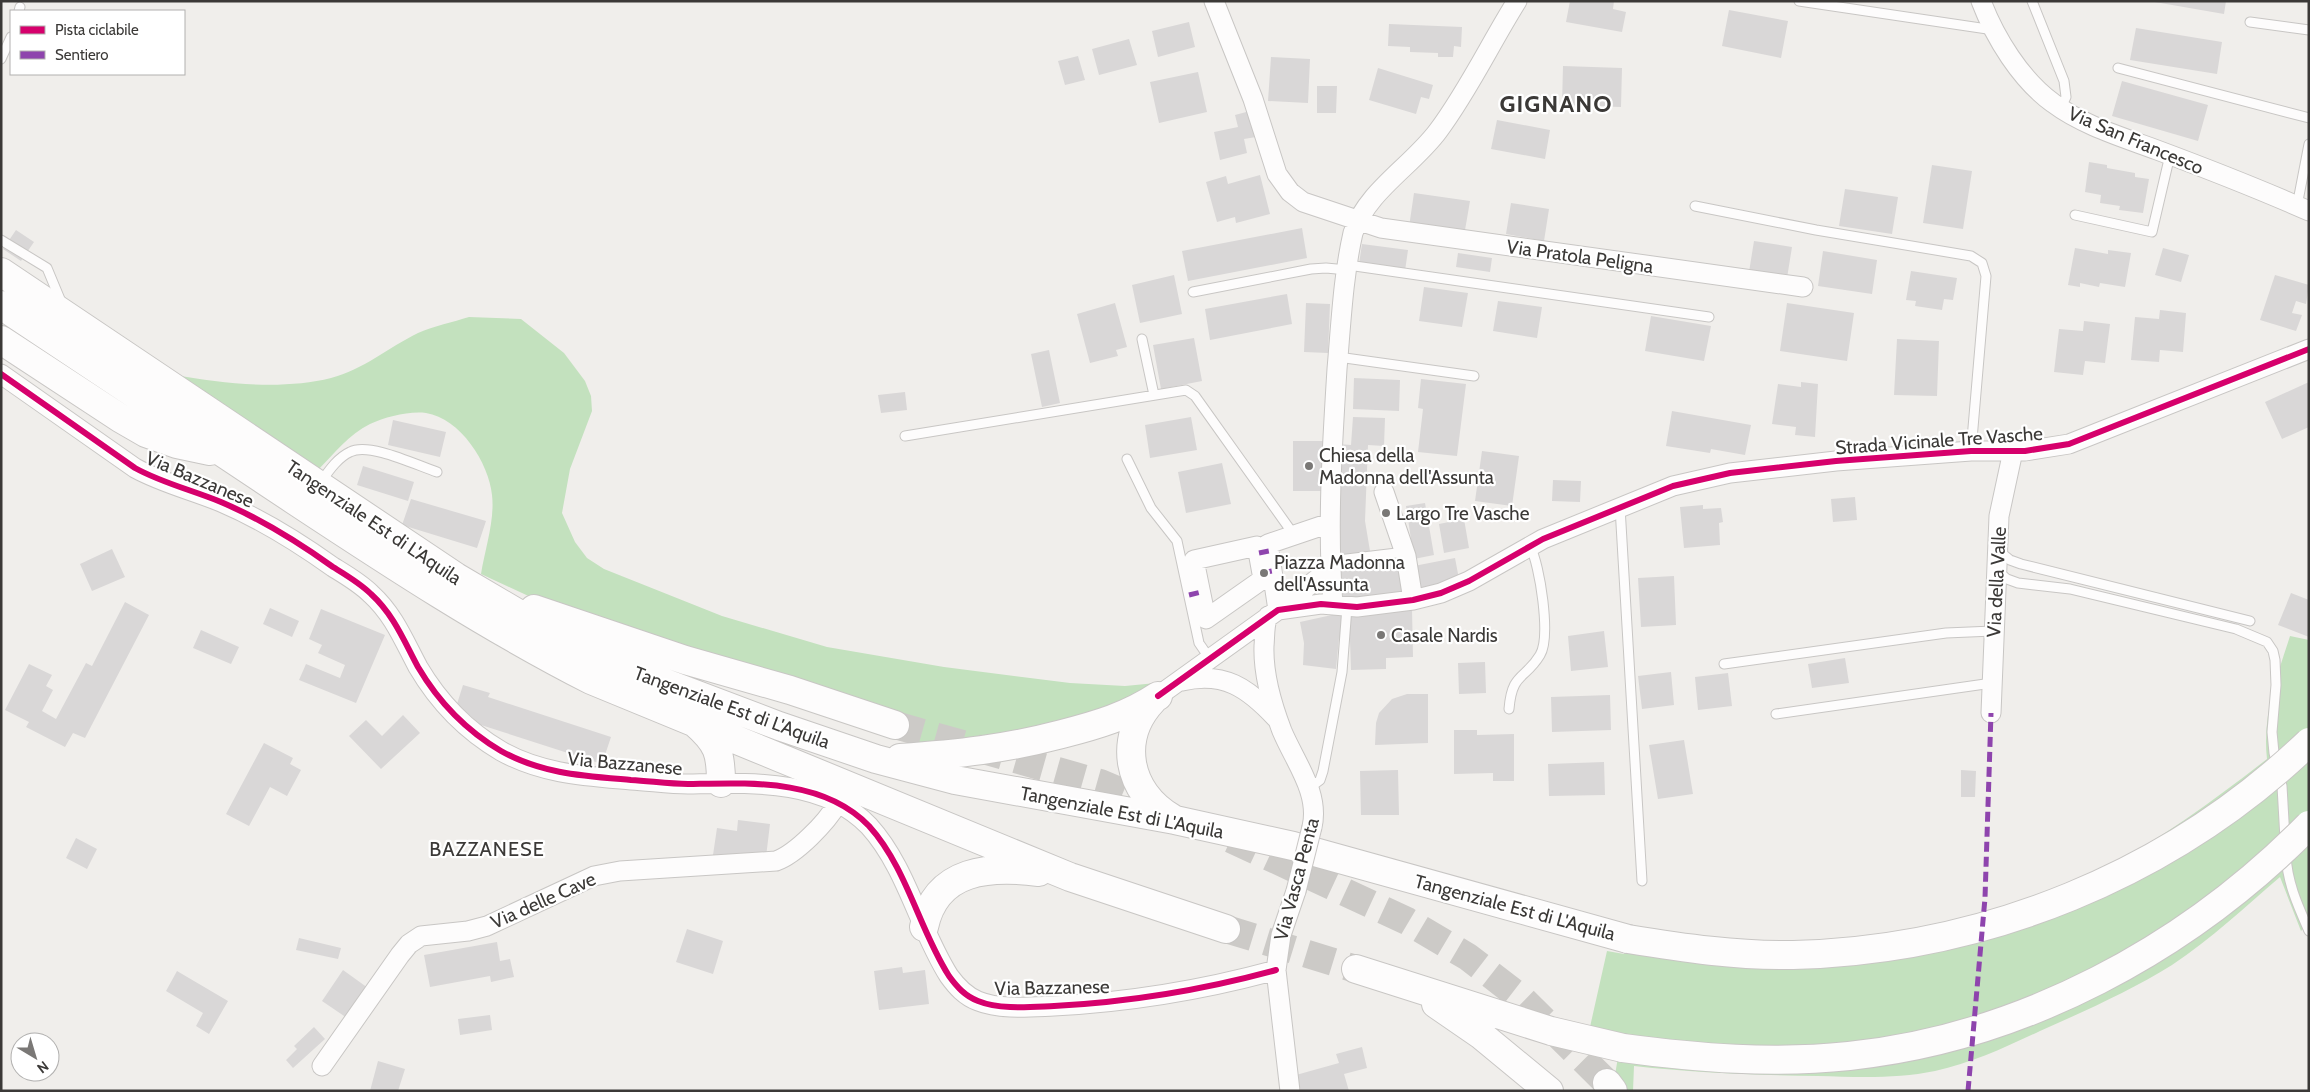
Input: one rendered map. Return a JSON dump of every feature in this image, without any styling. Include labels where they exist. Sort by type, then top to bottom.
[{"type":"highway","name":"Tangenziale Est di L'Aquila","points":[[1,272],[456,577],[563,640],[634,671],[779,726],[876,758],[962,782],[1175,820],[1302,849],[1628,938],[1685,949],[1792,955],[1862,950],[1909,944],[1964,933],[2031,913],[2097,886],[2152,859],[2202,827],[2259,786],[2309,742]]},
{"type":"highway","name":"Tangenziale Est di L'Aquila","points":[[1,305],[458,607],[527,647],[591,680],[690,719],[1070,877],[1226,929]]},
{"type":"highway","points":[[1,340],[146,433],[177,444],[227,456]]},
{"type":"highway","points":[[456,577],[540,611],[604,634],[790,690],[895,725]]},
{"type":"highway","points":[[876,758],[953,754],[1016,746],[1116,719],[1168,689]]},
{"type":"highway","points":[[1168,689],[1145,710],[1136,728],[1132,749],[1132,767],[1138,785],[1148,800],[1175,820]]},
{"type":"highway","points":[[690,719],[710,737],[717,748],[721,759],[721,783]]},
{"type":"highway","points":[[1356,968],[1551,1031],[1623,1048],[1683,1056],[1733,1059],[1849,1056],[1918,1044],[2001,1021],[2050,1003],[2089,985],[2162,944],[2239,888],[2309,825]]},
{"type":"highway","points":[[924,927],[934,901],[952,883],[964,876],[999,869],[1070,877]]},
{"type":"highway","points":[[1410,986],[1481,1035],[1549,1091]]},
{"type":"street","name":"Via Pratola Peligna","points":[[1214,1],[1253,99],[1270,156],[1282,182],[1296,198],[1304,202],[1381,228],[1803,287]]},
{"type":"street","points":[[1340,606],[1330,565],[1332,446],[1338,357],[1352,238],[1358,220],[1368,204],[1423,149],[1444,123],[1517,1]]},
{"type":"street","name":"Via San Francesco","points":[[1981,1],[1995,30],[2031,84],[2060,108],[2108,132],[2303,208]]},
{"type":"street","name":"Strada Vicinale Tre Vasche","points":[[1168,689],[1273,613],[1321,604],[1340,606],[1413,600],[1451,590],[1530,546],[1620,506],[1673,486],[1730,473],[1895,456],[2051,448],[2086,438],[2309,349]]},
{"type":"street","name":"Via Bazzanese","points":[[1,374],[135,468],[158,480],[206,496],[254,518],[324,560],[367,591],[397,625],[423,675],[450,710],[465,726],[498,749],[536,767],[562,774],[682,784],[721,783],[794,788],[838,804],[858,817],[877,837],[900,876],[941,963],[954,982],[968,996],[992,1004],[1042,1006],[1129,1000],[1196,990],[1276,970]]},
{"type":"street","name":"Via della Valle","points":[[1991,714],[2000,504],[2013,451]]},
{"type":"street","points":[[1384,492],[1405,552],[1413,600]]},
{"type":"street","points":[[1273,613],[1264,552],[1268,544],[1330,524]]},
{"type":"street","points":[[1264,552],[1258,546],[1194,560],[1195,593],[1206,619],[1263,579],[1267,572]]},
{"type":"street","points":[[1273,613],[1330,565]]},
{"type":"street","name":"Via Vasca Penta","points":[[1273,613],[1265,624],[1265,665],[1278,720],[1309,788],[1315,809],[1296,891],[1281,935],[1276,970],[1290,1091]]},
{"type":"street","points":[[1168,689],[1205,677],[1227,681],[1253,694],[1278,720]]},
{"type":"street","name":"Via delle Cave","points":[[322,1066],[400,955],[409,944],[421,936],[468,931],[487,926],[578,882],[611,872],[779,860],[818,828],[838,804]]},
{"type":"lane","points":[[1799,1],[1995,30]]},
{"type":"lane","points":[[2032,1],[2064,81],[2066,98],[2060,108]]},
{"type":"lane","points":[[2250,22],[2309,30]]},
{"type":"lane","points":[[1,59],[10,39]]},
{"type":"lane","points":[[2118,68],[2309,118]]},
{"type":"lane","points":[[2303,208],[2309,144]]},
{"type":"lane","points":[[2075,215],[2152,232],[2170,155]]},
{"type":"lane","points":[[1695,206],[1816,230],[1971,256],[1979,260],[1984,267],[1986,276],[1971,451]]},
{"type":"lane","points":[[1,240],[46,268],[67,315]]},
{"type":"lane","points":[[1193,292],[1311,269],[1348,268],[1709,317]]},
{"type":"lane","points":[[1142,339],[1154,394]]},
{"type":"lane","points":[[1338,357],[1474,376]]},
{"type":"lane","points":[[905,436],[1184,390],[1195,396],[1294,535]]},
{"type":"lane","points":[[319,485],[340,458],[356,449],[368,449],[437,472]]},
{"type":"lane","points":[[1127,459],[1148,502],[1177,541],[1195,593],[1199,644],[1210,659]]},
{"type":"lane","points":[[1620,506],[1642,881]]},
{"type":"lane","points":[[1509,709],[1511,693],[1515,682],[1538,657],[1544,644],[1541,579],[1530,546]]},
{"type":"lane","points":[[1997,549],[2006,558],[2021,564],[2250,621]]},
{"type":"lane","points":[[1330,565],[1405,552]]},
{"type":"lane","points":[[1996,568],[2014,582],[2070,589],[2236,629],[2260,638],[2270,645],[2274,655],[2276,677],[2272,732],[2283,793],[2287,870],[2294,895],[2309,931]]},
{"type":"lane","points":[[1309,788],[1316,784],[1324,772],[1342,672],[1340,606]]},
{"type":"lane","points":[[1724,664],[1951,632],[1994,631]]},
{"type":"lane","points":[[1776,714],[1992,683]]},
{"type":"green space","points":[[469,317],[521,319],[564,353],[585,381],[591,396],[592,411],[570,469],[562,513],[575,542],[587,558],[604,569],[722,616],[827,647],[944,667],[1070,683],[1125,686],[1156,683],[1107,715],[928,747],[890,738],[900,715],[563,612],[481,574],[493,505],[490,482],[479,456],[471,444],[450,423],[426,413],[412,413],[390,417],[370,424],[349,439],[318,470],[176,375],[233,383],[274,385],[313,382],[354,370],[418,333]]},
{"type":"green space","points":[[2290,636],[2309,640],[2309,922],[2301,931],[2280,877],[2200,944],[2172,965],[2140,983],[2002,1049],[1962,1064],[1921,1074],[1877,1077],[1772,1075],[1634,1066],[1633,1091],[1628,1091],[1615,1075],[1622,1033],[1590,1027],[1607,951],[1624,954],[1631,925],[1670,933],[1729,941],[1789,943],[1829,941],[1869,937],[1948,923],[2026,901],[2064,886],[2100,870],[2166,833],[2267,759],[2266,743],[2269,712],[2276,681]]},
{"type":"building","points":[[1570,1],[1614,1],[1613,9],[1626,12],[1622,32],[1566,22]]},
{"type":"building","points":[[2149,1],[2226,1],[2224,14]]},
{"type":"building","points":[[1729,10],[1788,21],[1781,58],[1722,46]]},
{"type":"building","points":[[1189,22],[1195,47],[1158,57],[1152,31]]},
{"type":"building","points":[[1389,24],[1462,27],[1461,47],[1454,46],[1453,57],[1438,57],[1438,53],[1410,52],[1410,47],[1388,46]]},
{"type":"building","points":[[2136,28],[2222,42],[2217,74],[2130,60]]},
{"type":"building","points":[[1129,39],[1137,65],[1099,75],[1092,49]]},
{"type":"building","points":[[1078,56],[1085,80],[1065,85],[1058,61]]},
{"type":"building","points":[[1271,57],[1310,59],[1308,103],[1268,101]]},
{"type":"building","points":[[1563,66],[1622,68],[1621,107],[1562,105]]},
{"type":"building","points":[[1378,68],[1433,85],[1429,99],[1421,97],[1416,114],[1369,100]]},
{"type":"building","points":[[1198,72],[1207,112],[1159,123],[1150,82]]},
{"type":"building","points":[[2122,81],[2208,105],[2198,141],[2112,116]]},
{"type":"building","points":[[1317,86],[1337,86],[1336,113],[1317,113]]},
{"type":"building","points":[[1250,111],[1256,137],[1244,139],[1247,153],[1220,160],[1214,132],[1238,127],[1235,115]]},
{"type":"building","points":[[1497,120],[1550,130],[1545,159],[1491,149]]},
{"type":"building","points":[[2089,162],[2107,165],[2107,168],[2135,173],[2135,177],[2149,179],[2143,213],[2119,210],[2120,206],[2100,203],[2101,195],[2085,192]]},
{"type":"building","points":[[1932,165],[1972,171],[1963,229],[1923,223]]},
{"type":"building","points":[[1260,175],[1270,214],[1236,223],[1235,217],[1217,222],[1206,182],[1226,176],[1228,184]]},
{"type":"building","points":[[1845,189],[1898,197],[1892,234],[1839,226]]},
{"type":"building","points":[[1414,193],[1470,201],[1464,236],[1409,227]]},
{"type":"building","points":[[1511,203],[1549,209],[1544,241],[1506,234]]},
{"type":"building","points":[[1302,228],[1307,258],[1188,281],[1182,251]]},
{"type":"building","points":[[16,230],[34,242],[21,261],[3,249]]},
{"type":"building","points":[[1754,241],[1792,247],[1787,278],[1749,272]]},
{"type":"building","points":[[1362,244],[1408,250],[1405,271],[1359,264]]},
{"type":"building","points":[[2075,248],[2108,254],[2108,250],[2131,253],[2125,287],[2100,283],[2099,287],[2080,283],[2080,287],[2068,285]]},
{"type":"building","points":[[2163,248],[2189,255],[2181,282],[2155,275]]},
{"type":"building","points":[[1823,251],[1877,260],[1872,294],[1818,286]]},
{"type":"building","points":[[1458,253],[1492,258],[1490,272],[1456,267]]},
{"type":"building","points":[[1911,271],[1957,278],[1953,300],[1944,299],[1942,310],[1915,306],[1916,301],[1906,300]]},
{"type":"building","points":[[1174,275],[1182,314],[1140,323],[1132,285]]},
{"type":"building","points":[[2275,275],[2309,285],[2306,304],[2296,301],[2292,313],[2302,315],[2296,331],[2260,320]]},
{"type":"building","points":[[1424,287],[1468,293],[1462,327],[1419,321]]},
{"type":"building","points":[[1287,294],[1292,324],[1210,340],[1205,309]]},
{"type":"building","points":[[1498,301],[1542,307],[1537,338],[1493,331]]},
{"type":"building","points":[[1115,303],[1127,347],[1116,350],[1118,356],[1090,363],[1077,314]]},
{"type":"building","points":[[1306,303],[1330,304],[1328,353],[1304,352]]},
{"type":"building","points":[[1787,303],[1854,313],[1847,361],[1780,351]]},
{"type":"building","points":[[2160,310],[2186,313],[2183,352],[2160,350],[2159,362],[2131,360],[2135,317],[2159,319]]},
{"type":"building","points":[[1651,316],[1711,326],[1704,361],[1645,351]]},
{"type":"building","points":[[2084,321],[2110,324],[2105,363],[2085,361],[2083,375],[2054,372],[2059,329],[2083,331]]},
{"type":"building","points":[[1194,338],[1202,381],[1161,389],[1153,345]]},
{"type":"building","points":[[1897,339],[1939,341],[1937,396],[1894,395]]},
{"type":"building","points":[[1049,350],[1060,403],[1042,407],[1031,354]]},
{"type":"building","points":[[1354,378],[1400,380],[1399,411],[1353,409]]},
{"type":"building","points":[[1421,379],[1466,384],[1457,456],[1418,452],[1423,409],[1418,408]]},
{"type":"building","points":[[1801,382],[1818,384],[1815,437],[1795,435],[1796,427],[1772,424],[1778,384],[1801,387]]},
{"type":"building","points":[[2309,382],[2309,427],[2282,439],[2265,402]]},
{"type":"building","points":[[905,392],[907,410],[881,413],[878,395]]},
{"type":"building","points":[[1672,411],[1751,425],[1745,455],[1711,449],[1710,453],[1666,446]]},
{"type":"building","points":[[1191,417],[1197,450],[1150,458],[1145,425]]},
{"type":"building","points":[[1353,417],[1385,418],[1384,446],[1368,445],[1365,521],[1370,551],[1341,556],[1335,524],[1338,444],[1351,445]]},
{"type":"building","points":[[393,420],[446,432],[440,457],[388,445]]},
{"type":"building","name":"Chiesa della Madonna dell'Assunta","points":[[1293,441],[1325,441],[1325,491],[1293,491]]},
{"type":"building","points":[[1482,451],[1519,456],[1512,506],[1475,501]]},
{"type":"building","points":[[1222,463],[1231,504],[1186,513],[1178,472]]},
{"type":"building","points":[[363,466],[414,482],[408,501],[357,485]]},
{"type":"building","points":[[1553,480],[1581,481],[1580,502],[1552,501]]},
{"type":"building","points":[[1855,497],[1857,520],[1833,522],[1831,499]]},
{"type":"building","points":[[411,499],[486,521],[477,548],[402,525]]},
{"type":"building","points":[[1425,503],[1434,555],[1414,559],[1406,506]]},
{"type":"building","points":[[1703,505],[1703,509],[1721,508],[1723,522],[1719,523],[1720,545],[1684,548],[1680,507]]},
{"type":"building","points":[[1464,519],[1469,548],[1444,553],[1439,524]]},
{"type":"building","points":[[112,549],[125,577],[92,591],[80,564]]},
{"type":"building","points":[[1401,557],[1407,595],[1354,603],[1343,597],[1338,566]]},
{"type":"building","points":[[1455,558],[1459,579],[1419,592],[1414,566]]},
{"type":"building","points":[[1674,576],[1676,625],[1641,627],[1638,578]]},
{"type":"building","points":[[2291,593],[2309,600],[2309,637],[2278,625]]},
{"type":"building","points":[[125,602],[149,615],[85,738],[73,733],[65,747],[26,727],[29,722],[5,710],[29,664],[52,675],[46,686],[53,690],[42,711],[56,719],[86,663],[92,666]]},
{"type":"building","points":[[270,608],[299,621],[292,637],[263,624]]},
{"type":"building","points":[[321,609],[385,635],[356,703],[299,680],[306,664],[340,678],[345,665],[318,653],[322,645],[309,639]]},
{"type":"building","name":"Casale Nardis","points":[[1412,609],[1413,657],[1386,658],[1386,669],[1351,670],[1349,612]]},
{"type":"building","points":[[1341,613],[1341,637],[1339,638],[1336,669],[1303,665],[1304,643],[1300,622]]},
{"type":"building","points":[[201,630],[239,647],[231,664],[193,648]]},
{"type":"building","points":[[1604,631],[1608,667],[1571,671],[1568,636]]},
{"type":"building","points":[[1845,658],[1849,683],[1812,688],[1808,664]]},
{"type":"building","points":[[1485,662],[1486,693],[1459,694],[1458,663]]},
{"type":"building","points":[[1671,672],[1674,705],[1642,709],[1638,676]]},
{"type":"building","points":[[1728,673],[1732,706],[1698,710],[1695,677]]},
{"type":"building","points":[[463,685],[490,693],[488,697],[611,737],[602,764],[481,725],[457,704]]},
{"type":"building","points":[[1407,694],[1428,694],[1428,743],[1375,745],[1376,723],[1379,713],[1392,699]]},
{"type":"building","points":[[1610,695],[1611,730],[1552,732],[1551,697]]},
{"type":"building","points":[[403,715],[420,733],[381,769],[349,736],[366,720],[382,736]]},
{"type":"building","points":[[1454,730],[1477,730],[1477,735],[1514,734],[1514,781],[1493,781],[1493,773],[1454,774]]},
{"type":"building","points":[[1684,740],[1693,794],[1658,799],[1649,745]]},
{"type":"building","points":[[264,743],[293,758],[290,764],[301,770],[287,796],[270,787],[249,826],[226,814]]},
{"type":"building","points":[[1604,762],[1605,795],[1549,796],[1548,764]]},
{"type":"building","points":[[1398,770],[1399,815],[1361,815],[1360,771]]},
{"type":"building","points":[[1961,770],[1976,771],[1975,797],[1961,797]]},
{"type":"building","points":[[738,820],[770,824],[766,857],[751,860],[713,855],[717,828],[737,831]]},
{"type":"building","points":[[76,838],[97,849],[87,869],[66,858]]},
{"type":"building","points":[[687,929],[723,941],[713,974],[676,962]]},
{"type":"building","points":[[299,938],[341,948],[338,959],[296,950]]},
{"type":"building","points":[[497,942],[500,961],[510,959],[514,977],[491,982],[490,976],[430,987],[424,955]]},
{"type":"building","points":[[902,967],[903,973],[925,970],[929,1004],[879,1010],[874,971]]},
{"type":"building","points":[[343,970],[368,988],[347,1018],[322,1001]]},
{"type":"building","points":[[177,971],[228,1001],[209,1034],[196,1026],[203,1013],[166,991]]},
{"type":"building","points":[[490,1015],[492,1030],[460,1035],[458,1019]]},
{"type":"building","points":[[314,1027],[325,1039],[293,1068],[286,1060],[297,1049],[294,1046]]},
{"type":"building","points":[[1362,1047],[1367,1068],[1344,1074],[1349,1091],[1301,1091],[1296,1075],[1339,1063],[1336,1054]]},
{"type":"building","points":[[378,1061],[405,1069],[398,1091],[370,1091]]},
{"type":"tunnel","points":[[895,725],[1100,783],[1166,811]]},
{"type":"tunnel","points":[[1231,839],[1407,921],[1468,957],[1521,998],[1607,1083]]},
{"type":"tunnel","points":[[1226,929],[1356,969]]},
{"type":"marked path","points":[[1259,553],[1269,551]]},
{"type":"marked path","points":[[1262,573],[1272,571]]},
{"type":"marked path","points":[[1189,595],[1201,592]]},
{"type":"marked path","points":[[1968,1091],[1985,898],[1991,713]]},
{"type":"cycle path","points":[[1158,696],[1278,610],[1321,604],[1357,607],[1413,600],[1441,593],[1469,581],[1543,539],[1673,486],[1730,473],[1836,461],[1971,451],[2025,451],[2069,444],[2309,349]]},
{"type":"cycle path","points":[[1,374],[135,468],[166,482],[221,502],[265,523],[358,583],[386,611],[426,680],[444,703],[465,725],[488,743],[516,759],[564,773],[614,779],[674,784],[735,783],[784,787],[807,791],[830,799],[850,810],[869,826],[882,843],[903,880],[929,939],[949,976],[962,991],[973,999],[996,1006],[1015,1007],[1110,1002],[1221,984],[1276,970]]},
{"type":"place","name":"Chiesa della Madonna dell'Assunta","points":[[1309,466]]},
{"type":"place","name":"Largo Tre Vasche","points":[[1386,513]]},
{"type":"place","name":"Piazza Madonna dell'Assunta","points":[[1264,573]]},
{"type":"place","name":"Casale Nardis","points":[[1381,635]]},
{"type":"district","name":"GIGNANO","points":[[1556,104]]},
{"type":"district","name":"BAZZANESE","points":[[487,849]]}]
